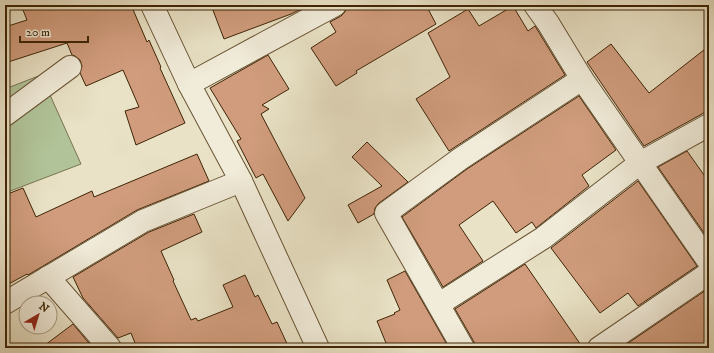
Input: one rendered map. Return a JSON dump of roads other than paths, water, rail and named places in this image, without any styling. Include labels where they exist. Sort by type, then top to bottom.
[{"type":"street","points":[[152,5],[189,84],[241,181],[318,348]]},
{"type":"street","points":[[535,5],[548,23],[582,79],[709,262]]},
{"type":"street","points":[[189,84],[332,6]]},
{"type":"street","points":[[5,115],[70,67]]},
{"type":"street","points":[[464,348],[386,213],[460,159],[582,79]]},
{"type":"street","points":[[439,304],[543,238],[640,162],[709,125]]},
{"type":"street","points":[[5,303],[143,221],[241,181]]},
{"type":"street","points":[[609,345],[709,273]]},
{"type":"street","points":[[48,277],[110,348]]},
{"type":"street","points":[[116,348],[121,346],[122,348]]}]
